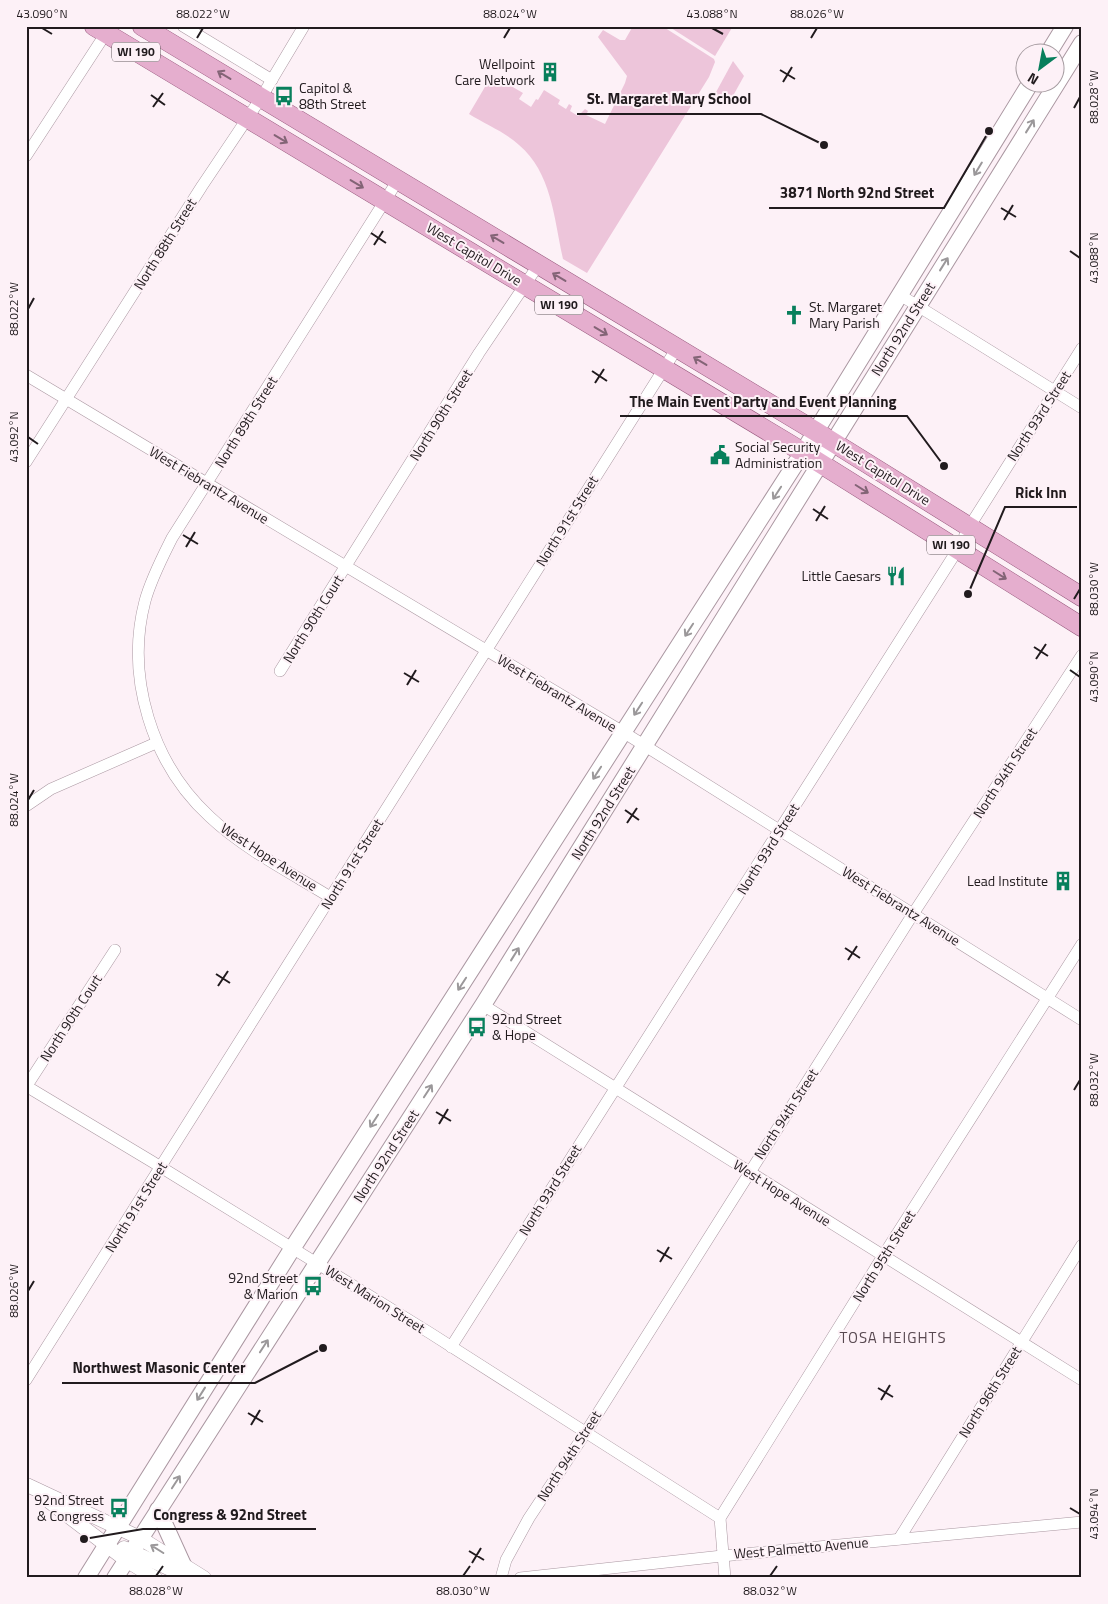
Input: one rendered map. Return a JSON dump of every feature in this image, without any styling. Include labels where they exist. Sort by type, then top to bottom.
[{"type":"main road","name":"West Capitol Drive","points":[[142,26],[677,348],[827,453],[958,549],[1082,627]]},
{"type":"main road","points":[[1055,42],[1065,26]]},
{"type":"main road","name":"West Capitol Drive","points":[[103,29],[247,118],[717,400],[810,441]]},
{"type":"main road","name":"North 92nd Street","points":[[115,1578],[483,1005],[1082,43]]},
{"type":"main road","name":"North 92nd Street","points":[[86,1578],[292,1249],[810,441],[1025,92]]},
{"type":"main road","name":"West Capitol Drive","points":[[827,453],[888,476],[1082,597]]},
{"type":"main road","points":[[158,1510],[187,1571]]},
{"type":"street","points":[[183,26],[272,80]]},
{"type":"street","name":"North 88th Street","points":[[26,462],[261,98],[304,26]]},
{"type":"street","points":[[26,156],[103,29]]},
{"type":"street","name":"North 89th Street","points":[[156,743],[144,706],[139,673],[139,636],[145,601],[158,564],[398,180]]},
{"type":"street","name":"North 90th Street","points":[[346,566],[479,353],[538,264]]},
{"type":"street","points":[[900,295],[1082,408]]},
{"type":"street","name":"North 91st Street","points":[[26,1380],[677,348]]},
{"type":"street","name":"North 93rd Street","points":[[451,1347],[614,1088],[780,831],[1082,348]]},
{"type":"street","name":"West Fiebrantz Avenue","points":[[26,375],[623,732],[1082,1020]]},
{"type":"street","name":"North 90th Court","points":[[280,671],[346,566]]},
{"type":"street","name":"North 94th Street","points":[[501,1578],[506,1560],[529,1518],[586,1432],[914,914],[1082,655]]},
{"type":"street","points":[[26,806],[51,789],[156,743]]},
{"type":"street","name":"West Hope Avenue","points":[[156,743],[181,784],[209,817],[239,840],[330,897]]},
{"type":"street","name":"North 95th Street","points":[[720,1518],[883,1256],[1082,944]]},
{"type":"street","name":"North 90th Court","points":[[26,1087],[115,950]]},
{"type":"street","name":"West Hope Avenue","points":[[483,1005],[1082,1380]]},
{"type":"street","name":"West Marion Street","points":[[26,1087],[162,1167],[451,1347],[720,1518]]},
{"type":"street","name":"North 96th Street","points":[[899,1539],[1082,1245]]},
{"type":"street","points":[[27,1485],[117,1526],[155,1578]]},
{"type":"street","points":[[27,1485],[106,1544],[133,1550],[204,1578]]},
{"type":"street","points":[[720,1518],[725,1578]]},
{"type":"street","name":"West Palmetto Avenue","points":[[520,1578],[722,1556],[1082,1522]]},
{"type":"shaded area","points":[[633,26],[662,26],[714,59],[715,62],[709,77],[587,273],[563,259],[550,198],[539,169],[530,156],[508,136],[469,114],[492,75],[523,93],[519,99],[531,107],[544,90],[560,100],[558,104],[566,109],[569,104],[572,106],[570,111],[578,116],[585,109],[588,111],[586,115],[605,124],[627,76],[598,37],[603,30],[620,40],[625,40]]},
{"type":"shaded area","points":[[668,26],[733,26],[715,56]]},
{"type":"shaded area","points":[[733,61],[744,76],[729,103],[715,94]]},
{"type":"place","name":"Wellpoint Care Network","points":[[550,72]]},
{"type":"place","name":"Capitol & 88th Street","points":[[284,96]]},
{"type":"place","name":"3871 North 92nd Street","points":[[989,131]]},
{"type":"place","name":"St. Margaret Mary School","points":[[824,145]]},
{"type":"place","name":"St. Margaret Mary Parish","points":[[794,315]]},
{"type":"place","name":"Social Security Administration","points":[[720,455]]},
{"type":"place","name":"The Main Event Party and Event Planning","points":[[944,466]]},
{"type":"place","name":"Little Caesars","points":[[896,576]]},
{"type":"place","name":"Rick Inn","points":[[968,594]]},
{"type":"place","name":"Lead Institute","points":[[1063,881]]},
{"type":"place","name":"92nd Street & Hope","points":[[477,1027]]},
{"type":"place","name":"92nd Street & Marion","points":[[313,1286]]},
{"type":"place","name":"Northwest Masonic Center","points":[[323,1348]]},
{"type":"place","name":"92nd Street & Congress","points":[[119,1508]]},
{"type":"place","name":"Congress & 92nd Street","points":[[84,1539]]},
{"type":"district","name":"TOSA HEIGHTS","points":[[893,1338]]}]
